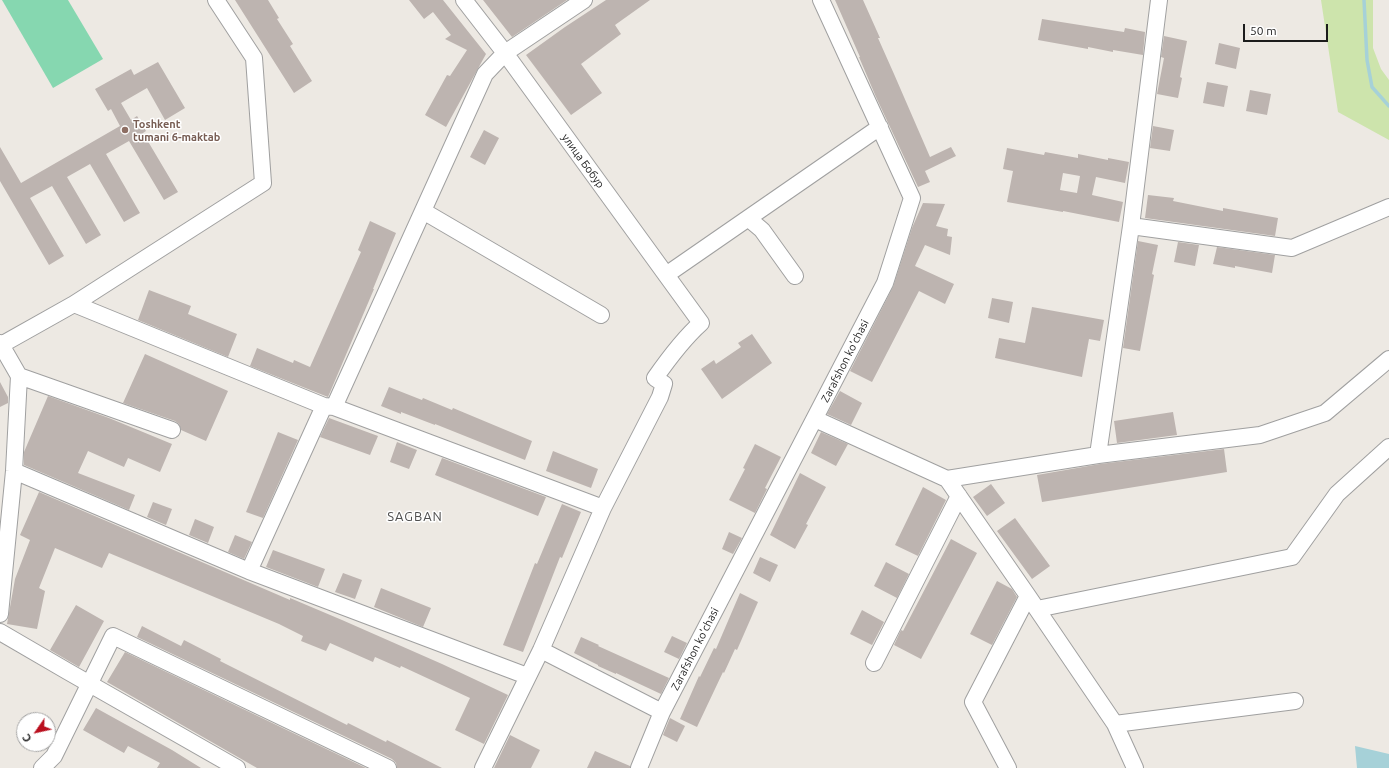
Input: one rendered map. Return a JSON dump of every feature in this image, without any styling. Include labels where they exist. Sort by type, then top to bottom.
[{"type":"street","points":[[0,614],[14,471],[19,376],[0,344],[74,304],[263,183],[254,58],[216,0]]},
{"type":"street","name":"улица Бобур","points":[[464,0],[505,53],[701,323],[687,336],[667,360],[655,378],[664,384],[660,397],[604,508]]},
{"type":"street","points":[[249,571],[422,211],[485,74],[505,53],[584,0]]},
{"type":"street","name":"Zarafshon ko'chasi","points":[[639,768],[662,712],[885,282],[912,198],[821,0]]},
{"type":"street","points":[[1098,455],[1131,226],[1159,0]]},
{"type":"street","points":[[666,275],[880,127]]},
{"type":"street","points":[[1131,226],[1292,248],[1389,208]]},
{"type":"street","points":[[422,211],[601,314]]},
{"type":"street","points":[[749,219],[762,230],[795,276]]},
{"type":"street","points":[[74,304],[329,406],[604,508],[541,650],[483,768]]},
{"type":"street","points":[[947,479],[1098,455],[1260,435],[1325,413],[1389,359]]},
{"type":"street","points":[[19,376],[172,430]]},
{"type":"street","points":[[815,419],[947,479],[1115,724],[1135,768]]},
{"type":"street","points":[[1037,609],[1292,557],[1337,494],[1389,447]]},
{"type":"street","points":[[14,471],[249,571],[527,676]]},
{"type":"street","points":[[874,663],[959,496]]},
{"type":"street","points":[[1008,768],[973,702],[1028,596]]},
{"type":"street","points":[[0,632],[237,768]]},
{"type":"street","points":[[42,768],[54,756],[113,636],[388,768]]},
{"type":"street","points":[[541,650],[662,712]]},
{"type":"street","points":[[1115,724],[1295,701]]},
{"type":"green space","points":[[2,0],[68,0],[103,59],[53,88]]},
{"type":"green space","points":[[1321,0],[1373,0],[1373,48],[1381,69],[1389,80],[1389,140],[1338,112]]},
{"type":"water","points":[[1355,746],[1389,754],[1389,768],[1357,768]]},
{"type":"building","points":[[235,0],[268,0],[279,18],[277,19],[293,44],[290,46],[312,81],[294,93]]},
{"type":"building","points":[[409,0],[443,0],[486,54],[446,127],[425,115],[447,75],[450,76],[467,50],[445,39],[451,35],[433,12],[424,19]]},
{"type":"building","points":[[483,0],[567,0],[512,37]]},
{"type":"building","points":[[606,0],[650,0],[615,25],[621,34],[581,64],[602,93],[571,115],[526,55]]},
{"type":"building","points":[[835,0],[863,0],[930,157],[951,147],[956,156],[925,171],[930,182],[918,187],[876,97]]},
{"type":"building","points":[[1042,19],[1124,32],[1125,28],[1145,32],[1143,55],[1113,50],[1113,52],[1088,47],[1088,49],[1038,40]]},
{"type":"building","points":[[1164,36],[1187,41],[1180,77],[1182,78],[1178,98],[1157,94],[1164,58],[1161,57]]},
{"type":"building","points":[[1219,43],[1240,48],[1236,69],[1215,64]]},
{"type":"building","points":[[158,62],[185,108],[165,120],[147,88],[121,103],[131,120],[137,116],[146,131],[143,133],[178,192],[164,200],[129,141],[106,154],[140,213],[124,222],[90,164],[67,177],[101,235],[86,244],[52,186],[30,198],[64,256],[49,265],[0,181],[0,147],[21,183],[120,126],[111,109],[108,111],[95,89],[131,69],[134,75]]},
{"type":"building","points":[[1207,82],[1228,86],[1224,107],[1203,103]]},
{"type":"building","points":[[1250,90],[1271,94],[1267,115],[1246,111]]},
{"type":"building","points":[[1153,126],[1174,130],[1170,151],[1150,148]]},
{"type":"building","points":[[484,130],[499,138],[485,165],[470,157]]},
{"type":"building","points":[[1007,148],[1044,155],[1045,152],[1078,158],[1078,154],[1108,160],[1108,158],[1129,162],[1125,183],[1096,177],[1092,195],[1123,202],[1119,222],[1007,202],[1013,171],[1003,169]],"holes":[[[1063,173],[1080,176],[1077,193],[1060,190]]]},
{"type":"building","points":[[1148,195],[1174,198],[1173,201],[1223,211],[1223,208],[1278,218],[1275,236],[1145,218]]},
{"type":"building","points":[[923,203],[945,204],[936,226],[948,229],[947,236],[952,237],[950,255],[925,245],[915,266],[954,284],[945,304],[919,291],[872,382],[850,371],[893,287],[912,228]]},
{"type":"building","points":[[370,221],[396,233],[328,397],[250,366],[257,348],[293,363],[294,360],[310,367],[361,252],[358,250]]},
{"type":"building","points":[[1138,241],[1158,245],[1140,351],[1123,348]]},
{"type":"building","points":[[1178,242],[1199,245],[1195,266],[1174,262]]},
{"type":"building","points":[[1217,247],[1275,255],[1272,273],[1235,266],[1235,268],[1213,264]]},
{"type":"building","points":[[149,290],[191,306],[188,314],[237,334],[228,357],[138,320]]},
{"type":"building","points":[[992,298],[1013,302],[1009,323],[988,318]]},
{"type":"building","points":[[1032,307],[1104,320],[1100,341],[1089,339],[1082,377],[995,358],[999,338],[1025,343]]},
{"type":"building","points":[[752,334],[772,363],[722,399],[701,369],[714,360],[716,364],[741,347],[738,343]]},
{"type":"building","points":[[145,354],[228,391],[206,441],[181,430],[179,424],[175,421],[123,403]]},
{"type":"building","points":[[0,382],[8,397],[8,403],[0,407]]},
{"type":"building","points":[[389,387],[422,400],[423,398],[452,410],[453,408],[532,441],[525,460],[435,424],[401,412],[401,414],[381,406]]},
{"type":"building","points":[[840,391],[862,403],[851,425],[827,414]]},
{"type":"building","points":[[48,396],[109,418],[172,444],[160,472],[128,458],[124,467],[88,451],[78,473],[135,495],[129,510],[24,465],[24,452]]},
{"type":"building","points":[[1173,412],[1177,435],[1117,443],[1114,421]]},
{"type":"building","points":[[329,418],[378,436],[370,455],[320,437]]},
{"type":"building","points":[[278,432],[298,440],[263,518],[246,512]]},
{"type":"building","points":[[821,432],[848,444],[836,466],[811,453]]},
{"type":"building","points":[[397,442],[417,450],[409,469],[390,462]]},
{"type":"building","points":[[755,444],[781,457],[765,488],[767,489],[755,513],[729,500],[745,469],[743,468]]},
{"type":"building","points":[[1224,449],[1227,472],[1042,502],[1037,475],[1100,464]]},
{"type":"building","points":[[553,451],[598,469],[591,488],[546,471]]},
{"type":"building","points":[[442,458],[546,497],[538,516],[435,475]]},
{"type":"building","points":[[800,473],[826,487],[806,524],[808,525],[795,549],[770,535]]},
{"type":"building","points":[[991,484],[1005,503],[987,516],[973,497]]},
{"type":"building","points":[[923,487],[946,500],[918,556],[895,545]]},
{"type":"building","points":[[39,492],[290,600],[290,598],[342,620],[508,695],[484,744],[455,730],[470,698],[401,666],[400,668],[375,657],[373,662],[330,643],[326,651],[301,641],[303,636],[279,624],[109,553],[102,568],[55,548],[39,588],[45,591],[37,629],[7,624],[15,579],[30,540],[20,535]]},
{"type":"building","points":[[153,502],[172,509],[166,525],[147,517]]},
{"type":"building","points":[[562,504],[581,512],[562,558],[560,557],[523,652],[503,645],[535,563],[537,564]]},
{"type":"building","points":[[1015,518],[1050,566],[1032,579],[997,531]]},
{"type":"building","points":[[195,519],[214,527],[208,543],[189,535]]},
{"type":"building","points":[[729,532],[742,538],[733,554],[722,549]]},
{"type":"building","points":[[235,535],[252,542],[244,559],[228,552]]},
{"type":"building","points":[[951,539],[977,553],[921,659],[894,645],[901,630],[903,631]]},
{"type":"building","points":[[273,550],[325,569],[318,587],[266,567]]},
{"type":"building","points":[[760,557],[778,565],[770,582],[753,573]]},
{"type":"building","points":[[886,562],[909,574],[897,598],[874,586]]},
{"type":"building","points":[[343,573],[362,580],[355,599],[335,592]]},
{"type":"building","points":[[997,581],[1012,589],[1017,597],[992,645],[970,634]]},
{"type":"building","points":[[381,588],[431,608],[423,627],[374,607]]},
{"type":"building","points":[[740,593],[758,602],[737,650],[735,649],[724,673],[723,672],[697,727],[680,719],[699,676],[700,677],[714,648],[716,649]]},
{"type":"building","points":[[76,605],[104,621],[79,667],[50,650]]},
{"type":"building","points":[[862,610],[884,622],[872,645],[850,634]]},
{"type":"building","points":[[142,626],[181,646],[184,640],[221,659],[220,661],[347,725],[348,723],[386,742],[387,740],[442,768],[397,768],[396,763],[392,759],[137,637]]},
{"type":"building","points":[[672,636],[687,643],[679,659],[664,652]]},
{"type":"building","points":[[581,637],[669,678],[661,694],[598,666],[574,653]]},
{"type":"building","points":[[125,652],[366,768],[257,768],[107,682]]},
{"type":"building","points":[[96,708],[172,750],[201,768],[157,768],[160,763],[128,746],[124,753],[83,730]]},
{"type":"building","points":[[670,718],[685,726],[677,742],[663,735]]},
{"type":"building","points":[[510,735],[540,750],[531,768],[494,768]]},
{"type":"building","points":[[595,751],[630,766],[630,768],[587,768]]},
{"type":"waterway","points":[[1364,0],[1367,60],[1372,87],[1389,106]]},
{"type":"place","name":"Toshkent tumani 6-maktab","points":[[125,130]]},
{"type":"district","name":"SAGBAN","points":[[415,517]]}]
